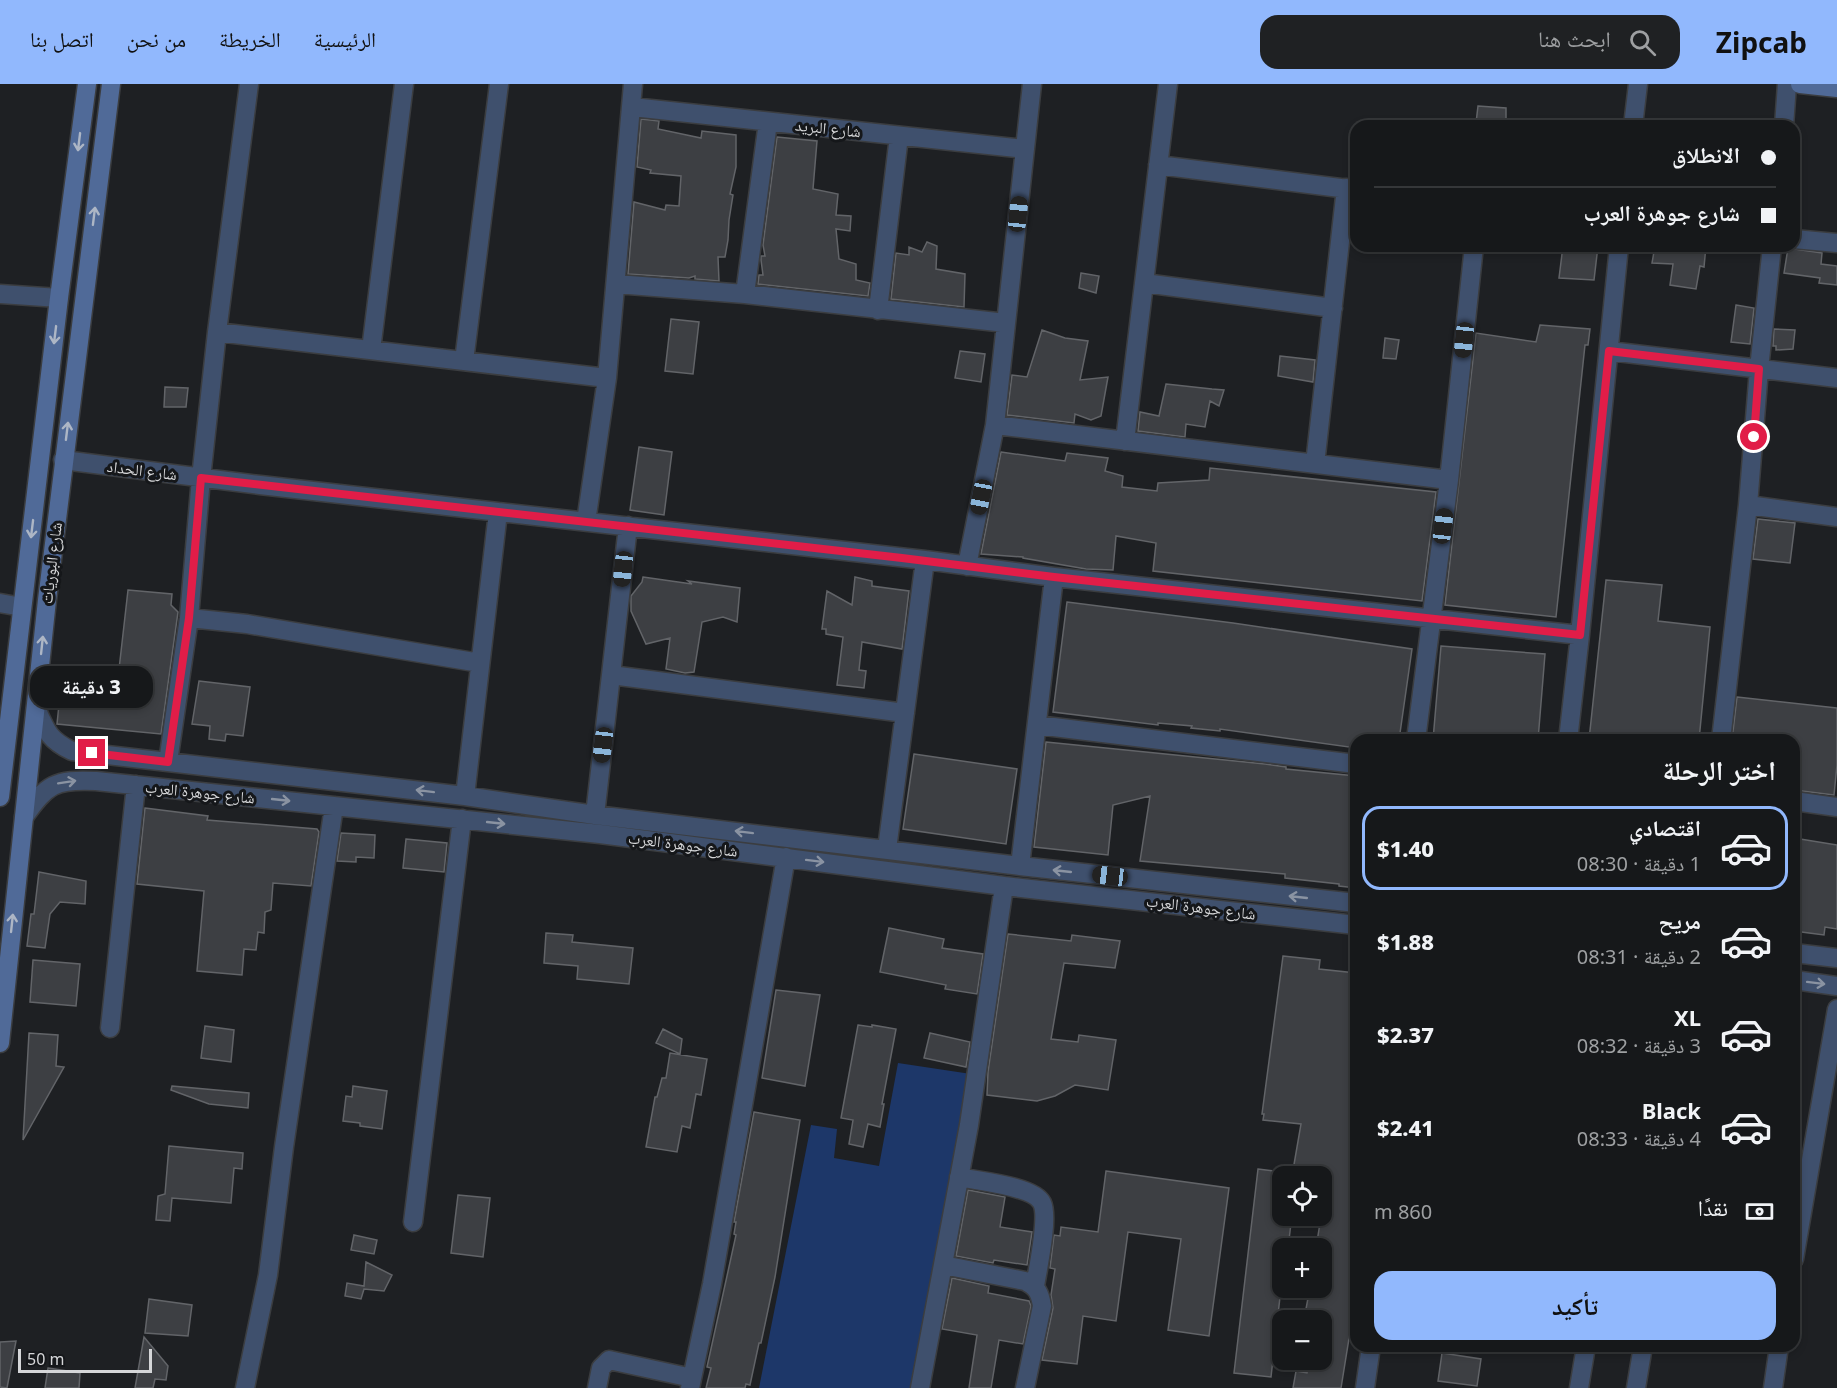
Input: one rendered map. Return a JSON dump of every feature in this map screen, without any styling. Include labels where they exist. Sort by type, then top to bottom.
[{"type":"street","name":"شارع البوريات","points":[[0,797],[3,746],[87,84]]},
{"type":"street","name":"شارع البوريات","points":[[0,1043],[63,460],[111,84]]},
{"type":"street","points":[[168,762],[189,618],[217,332],[249,84]]},
{"type":"street","points":[[371,350],[404,84]]},
{"type":"street","points":[[464,361],[499,84]]},
{"type":"street","points":[[586,522],[607,378],[633,84]]},
{"type":"street","points":[[967,566],[995,425],[1032,84]]},
{"type":"street","points":[[1125,441],[1168,84]]},
{"type":"street","points":[[1634,120],[1638,84]]},
{"type":"street","points":[[1784,120],[1787,84]]},
{"type":"street","points":[[1800,84],[1837,88]]},
{"type":"street","name":"شارع البريد","points":[[632,107],[1025,149]]},
{"type":"street","points":[[745,294],[768,122]]},
{"type":"street","points":[[878,309],[899,136]]},
{"type":"street","points":[[1158,165],[1350,189]]},
{"type":"street","points":[[1315,464],[1333,308],[1350,196]]},
{"type":"street","points":[[1800,240],[1837,243]]},
{"type":"street","points":[[65,249],[77,255],[90,252]]},
{"type":"street","points":[[1417,734],[1449,480],[1473,252]]},
{"type":"street","points":[[1569,734],[1618,252]]},
{"type":"street","points":[[1722,734],[1748,506],[1771,252]]},
{"type":"street","points":[[1144,283],[1333,308]]},
{"type":"street","points":[[616,284],[745,294],[1006,323]]},
{"type":"street","points":[[0,294],[59,298],[71,294],[83,299]]},
{"type":"street","points":[[217,332],[607,378]]},
{"type":"street","points":[[1609,351],[1837,378]]},
{"type":"street","points":[[995,425],[1449,480]]},
{"type":"street","name":"شارع الحداد","points":[[63,460],[1054,577],[1580,635]]},
{"type":"street","points":[[1748,506],[1837,517]]},
{"type":"street","points":[[465,796],[498,512]]},
{"type":"street","points":[[595,814],[628,526]]},
{"type":"street","points":[[887,849],[925,560]]},
{"type":"street","points":[[1020,866],[1054,577]]},
{"type":"street","points":[[0,603],[22,607]]},
{"type":"street","points":[[189,618],[247,624],[480,663]]},
{"type":"street","points":[[611,675],[905,713]]},
{"type":"street","name":"شارع جوهرة العرب","points":[[36,708],[47,733],[59,744],[72,751],[465,796],[1020,866],[1350,902]]},
{"type":"street","points":[[1037,725],[1350,763]]},
{"type":"street","name":"شارع جوهرة العرب","points":[[24,817],[44,792],[55,784],[69,780],[136,785],[462,819],[786,857],[1004,886],[1350,924]]},
{"type":"street","points":[[110,1028],[136,785]]},
{"type":"street","points":[[1800,802],[1837,807]]},
{"type":"street","points":[[245,1388],[268,1275],[284,1147],[334,806]]},
{"type":"street","points":[[413,1222],[462,819]]},
{"type":"street","points":[[597,1388],[600,1368],[609,1360],[691,1383],[712,1284],[786,857]]},
{"type":"street","points":[[920,1388],[969,1125],[1004,886]]},
{"type":"street","points":[[1800,954],[1837,958]]},
{"type":"street","points":[[1800,981],[1837,986]]},
{"type":"street","points":[[1800,1224],[1837,1009]]},
{"type":"street","points":[[959,1177],[1031,1192],[1042,1202],[1045,1218],[1035,1286]]},
{"type":"street","points":[[943,1265],[1025,1281],[1035,1286],[1041,1294],[1042,1306],[1025,1388]]},
{"type":"street","points":[[1365,1388],[1370,1352]]},
{"type":"street","points":[[1580,1388],[1585,1352]]},
{"type":"street","points":[[1636,1388],[1642,1352]]},
{"type":"street","points":[[1773,1388],[1778,1352]]},
{"type":"shaded area","points":[[898,1063],[971,1074],[912,1388],[759,1388],[811,1125],[837,1129],[834,1158],[879,1166]]},
{"type":"building","points":[[1478,106],[1506,108],[1506,120],[1476,120]]},
{"type":"building","points":[[641,119],[659,121],[658,129],[701,138],[702,131],[736,135],[736,167],[730,194],[733,195],[728,240],[725,257],[718,257],[719,281],[695,279],[695,276],[689,278],[628,274],[634,202],[665,210],[666,205],[679,206],[681,176],[650,173],[651,170],[637,167]]},
{"type":"building","points":[[777,137],[817,141],[813,189],[838,194],[836,215],[851,216],[850,231],[836,229],[839,259],[856,264],[856,280],[870,283],[868,296],[758,284],[759,275],[763,275],[761,256],[765,256],[763,245]]},
{"type":"building","points":[[927,242],[937,246],[936,269],[965,274],[964,307],[891,299],[896,253],[909,255],[909,247],[922,252]]},
{"type":"building","points":[[1800,250],[1822,253],[1821,264],[1837,266],[1837,285],[1819,283],[1820,278],[1784,273],[1787,252],[1800,252]]},
{"type":"building","points":[[1562,252],[1597,252],[1594,280],[1559,278]]},
{"type":"building","points":[[1654,252],[1705,252],[1704,267],[1700,266],[1696,289],[1670,285],[1673,264],[1652,263]]},
{"type":"building","points":[[1081,273],[1099,276],[1096,293],[1079,288]]},
{"type":"building","points":[[1736,305],[1754,308],[1750,344],[1731,342]]},
{"type":"building","points":[[671,319],[699,322],[693,374],[665,371]]},
{"type":"building","points":[[1540,325],[1590,329],[1588,345],[1585,345],[1556,617],[1445,605],[1476,333],[1536,342]]},
{"type":"building","points":[[1774,329],[1795,330],[1793,349],[1776,350],[1776,346],[1773,346]]},
{"type":"building","points":[[1042,330],[1065,338],[1088,341],[1080,380],[1108,377],[1101,416],[1091,420],[1075,414],[1074,423],[1007,415],[1012,375],[1027,377]]},
{"type":"building","points":[[1385,338],[1399,340],[1396,359],[1383,358]]},
{"type":"building","points":[[960,351],[985,354],[981,382],[955,378]]},
{"type":"building","points":[[1280,356],[1315,360],[1313,382],[1278,376]]},
{"type":"building","points":[[1166,384],[1224,390],[1219,406],[1210,401],[1205,427],[1186,424],[1185,437],[1138,431],[1140,412],[1159,416]]},
{"type":"building","points":[[165,387],[188,388],[186,407],[164,407]]},
{"type":"building","points":[[639,447],[672,452],[664,515],[630,510]]},
{"type":"building","points":[[1001,452],[1065,461],[1067,453],[1108,458],[1105,471],[1123,476],[1122,487],[1157,491],[1158,483],[1209,480],[1210,468],[1436,492],[1422,601],[1153,571],[1156,543],[1116,536],[1113,570],[1086,569],[1023,557],[981,554]]},
{"type":"building","points":[[1758,519],[1795,523],[1790,563],[1753,559]]},
{"type":"building","points":[[643,577],[740,588],[737,622],[723,617],[702,622],[694,672],[685,673],[666,669],[670,638],[646,644],[631,611],[631,596],[642,582]]},
{"type":"building","points":[[855,577],[872,581],[872,586],[909,591],[902,649],[862,642],[859,670],[866,671],[864,688],[837,685],[843,637],[826,634],[826,629],[822,629],[827,591],[852,605]]},
{"type":"building","points":[[1606,580],[1662,585],[1658,621],[1710,627],[1700,734],[1590,734]]},
{"type":"building","points":[[128,590],[172,594],[171,605],[178,612],[161,734],[57,724],[61,685],[87,688],[87,683],[117,687]]},
{"type":"building","points":[[1067,602],[1412,649],[1400,734],[1350,734],[1350,747],[1220,729],[1220,731],[1158,723],[1158,725],[1053,712]]},
{"type":"building","points":[[1441,646],[1545,654],[1538,734],[1434,734]]},
{"type":"building","points":[[199,681],[250,687],[243,736],[226,734],[225,741],[209,739],[210,726],[192,724]]},
{"type":"building","points":[[1737,697],[1837,708],[1837,765],[1834,795],[1800,791],[1800,734],[1733,734]]},
{"type":"building","points":[[1046,742],[1265,764],[1286,767],[1286,769],[1350,775],[1350,887],[1285,878],[1285,874],[1140,861],[1150,796],[1113,805],[1108,855],[1034,847]]},
{"type":"building","points":[[914,754],[1017,769],[1006,844],[903,829]]},
{"type":"building","points":[[145,808],[208,816],[207,820],[317,829],[319,832],[311,886],[273,883],[271,910],[265,912],[264,933],[258,932],[256,950],[244,949],[242,975],[197,971],[204,891],[137,884]]},
{"type":"building","points":[[341,833],[375,835],[374,858],[356,857],[356,862],[337,861]]},
{"type":"building","points":[[406,839],[447,843],[444,872],[403,868]]},
{"type":"building","points":[[1800,839],[1837,845],[1837,929],[1825,927],[1824,935],[1800,932]]},
{"type":"building","points":[[39,872],[86,881],[85,904],[60,902],[50,914],[45,948],[27,946]]},
{"type":"building","points":[[889,928],[944,939],[942,948],[983,954],[977,994],[945,989],[946,985],[880,972]]},
{"type":"building","points":[[546,933],[573,935],[572,942],[633,948],[629,984],[577,979],[578,966],[544,963]]},
{"type":"building","points":[[1008,934],[1071,941],[1072,935],[1120,941],[1115,968],[1064,963],[1051,1039],[1078,1042],[1079,1035],[1116,1040],[1108,1090],[1075,1085],[1055,1096],[1037,1101],[987,1095],[988,1072]]},
{"type":"building","points":[[1283,956],[1320,960],[1319,969],[1350,972],[1350,1332],[1341,1388],[1293,1388],[1296,1371],[1307,1373],[1308,1370],[1332,1370],[1332,1310],[1306,1310],[1308,1298],[1332,1298],[1332,1238],[1318,1238],[1320,1226],[1332,1226],[1332,1166],[1294,1166],[1301,1124],[1263,1120],[1264,1114],[1262,1114]]},
{"type":"building","points":[[33,960],[80,964],[76,1006],[30,1002]]},
{"type":"building","points":[[776,990],[820,995],[805,1086],[762,1078]]},
{"type":"building","points":[[858,1025],[896,1029],[880,1127],[868,1124],[863,1147],[849,1144],[853,1120],[841,1118]]},
{"type":"building","points":[[205,1026],[234,1030],[231,1062],[201,1058]]},
{"type":"building","points":[[663,1029],[682,1039],[680,1054],[656,1043]]},
{"type":"building","points":[[29,1033],[58,1035],[56,1066],[64,1067],[23,1140]]},
{"type":"building","points":[[930,1033],[970,1042],[966,1067],[924,1058]]},
{"type":"building","points":[[670,1053],[707,1059],[701,1095],[696,1094],[690,1128],[682,1126],[677,1152],[646,1147],[655,1097],[657,1097],[662,1078],[666,1078]]},
{"type":"building","points":[[172,1086],[249,1093],[248,1108],[209,1104],[171,1090]]},
{"type":"building","points":[[353,1086],[387,1091],[382,1129],[343,1121],[346,1096],[352,1097]]},
{"type":"building","points":[[754,1112],[800,1120],[775,1277],[750,1385],[746,1384],[745,1388],[706,1388],[711,1368],[707,1367],[736,1235],[734,1234],[736,1222],[734,1222]]},
{"type":"building","points":[[169,1146],[243,1153],[242,1169],[234,1168],[231,1203],[172,1198],[170,1221],[156,1220],[158,1196],[165,1194]]},
{"type":"building","points":[[1258,1169],[1272,1171],[1272,1226],[1291,1226],[1289,1238],[1272,1238],[1272,1298],[1280,1298],[1279,1310],[1272,1310],[1271,1377],[1234,1373]]},
{"type":"building","points":[[1106,1171],[1229,1188],[1209,1336],[1168,1330],[1181,1239],[1128,1232],[1116,1321],[1083,1316],[1077,1364],[1042,1360],[1053,1308],[1051,1295],[1055,1269],[1050,1268],[1054,1235],[1060,1236],[1061,1227],[1098,1232]]},
{"type":"building","points":[[968,1190],[1005,1197],[1000,1227],[1032,1232],[1027,1265],[994,1260],[993,1263],[956,1256]]},
{"type":"building","points":[[458,1195],[490,1198],[483,1257],[451,1253]]},
{"type":"building","points":[[354,1235],[377,1240],[374,1254],[351,1250]]},
{"type":"building","points":[[366,1262],[392,1275],[384,1291],[364,1289],[361,1299],[345,1296],[347,1283],[364,1286]]},
{"type":"building","points":[[952,1278],[989,1286],[988,1293],[1029,1301],[1031,1306],[1023,1344],[999,1340],[991,1388],[969,1388],[977,1335],[942,1329]]},
{"type":"building","points":[[149,1299],[192,1305],[188,1336],[145,1333]]},
{"type":"building","points":[[144,1337],[168,1366],[166,1380],[155,1379],[153,1388],[135,1388]]},
{"type":"building","points":[[16,1341],[7,1388],[0,1387],[0,1342]]},
{"type":"building","points":[[1442,1353],[1481,1359],[1477,1386],[1438,1381]]},
{"type":"building","points":[[48,1368],[80,1373],[79,1388],[45,1388]]},
{"type":"route","points":[[92,753],[168,762],[189,618],[201,478],[1054,577],[1580,635],[1609,351],[1759,369],[1754,437]]}]
